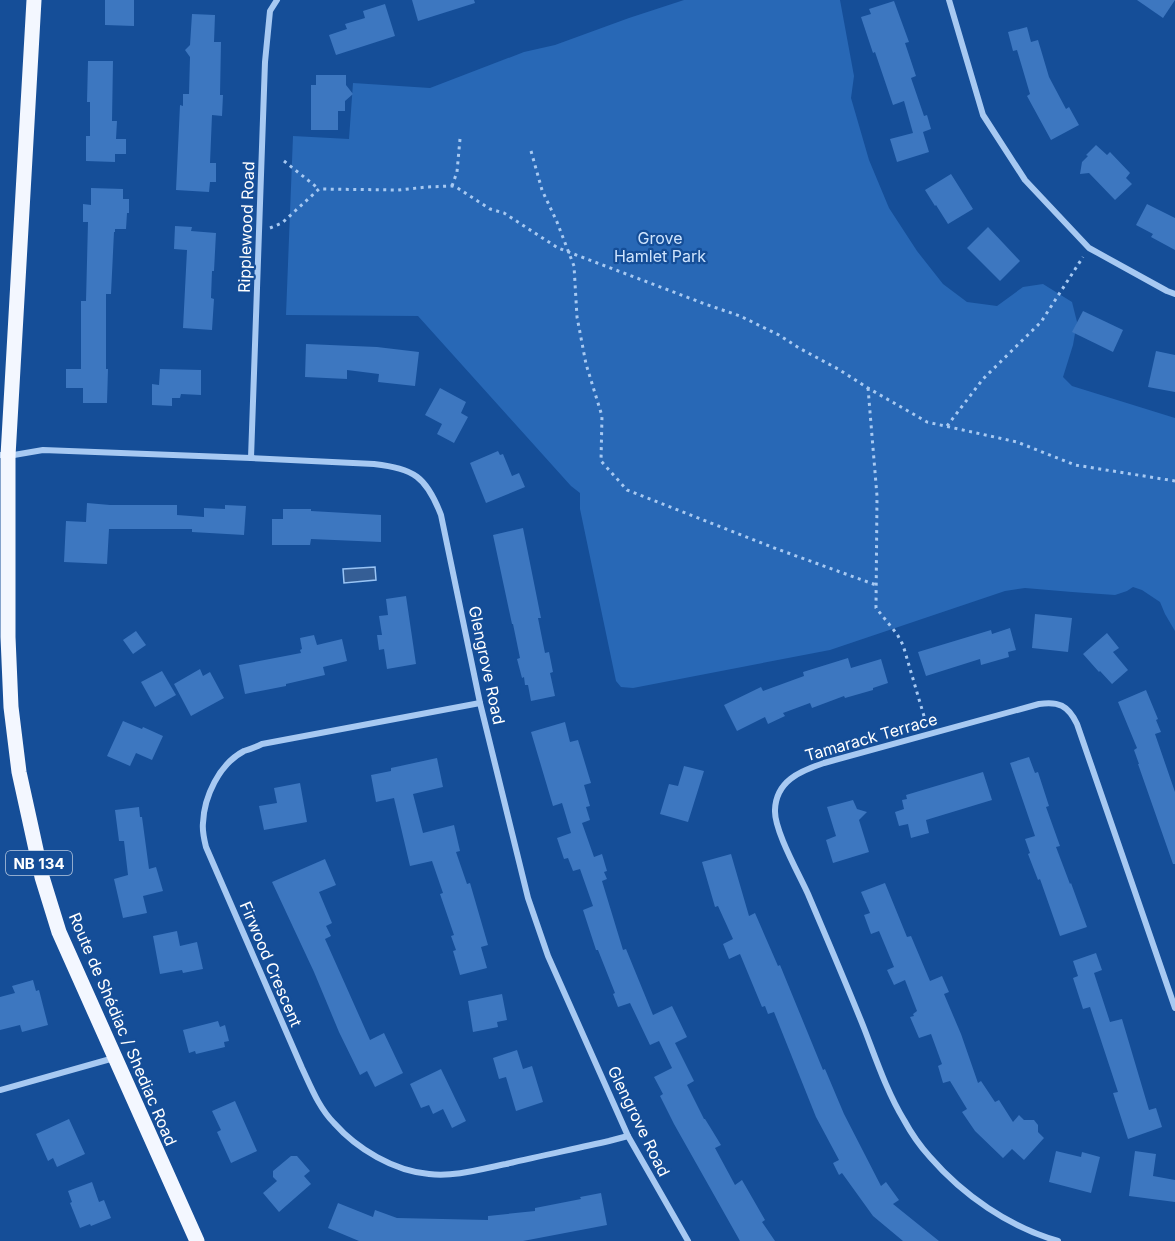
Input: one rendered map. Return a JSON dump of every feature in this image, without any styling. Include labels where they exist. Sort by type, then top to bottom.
[{"type":"main road","name":"Route de Shédiac / Shediac Road","points":[[34,0],[4,456],[11,707],[19,772],[42,877],[59,932],[197,1241]]},
{"type":"street","name":"Ripplewood Road","points":[[251,458],[265,62],[270,11],[277,0]]},
{"type":"street","points":[[950,0],[983,115],[1025,180],[1089,248],[1175,294]]},
{"type":"street","name":"Glengrove Road","points":[[4,456],[43,450],[374,464],[406,470],[418,476],[428,487],[441,514],[480,703],[525,887],[535,917],[549,956],[628,1136],[688,1241]]},
{"type":"street","name":"Tamarack Terrace","points":[[1058,1241],[1014,1223],[987,1208],[958,1186],[929,1157],[904,1120],[776,822],[777,799],[784,786],[793,776],[824,763],[1038,704],[1051,702],[1059,704],[1067,709],[1077,724],[1175,1008]]},
{"type":"street","name":"Firwood Crescent","points":[[480,703],[262,744],[243,752],[229,762],[216,780],[206,802],[202,826],[206,847],[317,1101],[352,1141],[373,1156],[400,1167],[428,1174],[461,1173],[628,1136]]},
{"type":"street","points":[[0,1090],[114,1058]]},
{"type":"path","points":[[452,186],[457,172],[460,139]]},
{"type":"path","points":[[531,151],[542,190],[558,222],[574,266],[577,317],[586,364],[602,416],[601,461],[627,490],[876,585]]},
{"type":"path","points":[[284,161],[319,189],[398,190],[452,186],[490,208],[504,213],[558,248],[740,316],[779,335],[927,422],[1017,442],[1075,465],[1175,481]]},
{"type":"path","points":[[260,231],[282,223],[319,189]]},
{"type":"path","points":[[947,427],[983,380],[1041,322],[1089,248]]},
{"type":"path","points":[[868,388],[877,496],[876,608],[897,634],[909,659],[929,733]]},
{"type":"green space","name":"Grove Hamlet Park","points":[[684,0],[840,0],[854,76],[851,98],[869,160],[889,208],[917,251],[943,284],[967,302],[997,306],[1023,287],[1043,284],[1072,302],[1077,322],[1063,377],[1072,386],[1175,418],[1175,631],[1160,602],[1133,587],[1115,595],[1025,588],[1005,591],[830,650],[633,688],[621,687],[616,681],[580,509],[580,493],[571,486],[418,316],[286,315],[293,136],[349,139],[353,83],[430,88],[524,52],[555,45]]},
{"type":"shaded area","points":[[375,567],[376,580],[344,583],[343,569]]},
{"type":"building","points":[[105,0],[134,0],[134,26],[105,25]]},
{"type":"building","points":[[412,0],[474,0],[475,3],[418,21]]},
{"type":"building","points":[[1137,0],[1175,0],[1163,18]]},
{"type":"building","points":[[894,1],[909,42],[905,43],[916,76],[911,78],[931,129],[923,132],[929,152],[897,162],[890,139],[913,133],[904,101],[893,105],[861,17],[871,14],[869,9]]},
{"type":"building","points":[[385,4],[395,36],[336,55],[329,35],[347,29],[345,24],[365,18],[363,11]]},
{"type":"building","points":[[192,14],[215,15],[214,42],[221,42],[222,116],[212,115],[210,163],[216,163],[216,182],[210,182],[209,192],[176,190],[180,105],[183,106],[183,94],[189,94],[190,57],[185,50],[190,45]]},
{"type":"building","points":[[1027,27],[1031,42],[1038,40],[1049,77],[1066,109],[1069,107],[1079,125],[1051,140],[1027,96],[1030,94],[1017,50],[1013,51],[1008,32]]},
{"type":"building","points":[[88,61],[113,61],[112,121],[117,121],[116,139],[126,139],[126,154],[115,154],[115,162],[86,161],[86,136],[90,136],[90,102],[87,102]]},
{"type":"building","points":[[316,75],[346,75],[346,85],[353,94],[345,101],[345,111],[338,111],[338,130],[311,130],[311,85],[316,85]]},
{"type":"building","points":[[1096,145],[1107,155],[1110,152],[1130,173],[1126,178],[1132,184],[1115,200],[1089,173],[1080,174],[1082,162]]},
{"type":"building","points":[[951,174],[973,209],[948,224],[925,190]]},
{"type":"building","points":[[91,188],[123,189],[123,199],[129,199],[126,229],[115,229],[114,232],[111,294],[106,294],[107,403],[83,403],[83,388],[66,388],[66,369],[81,369],[81,301],[86,301],[88,222],[83,222],[83,204],[91,205]]},
{"type":"building","points":[[1147,204],[1175,218],[1175,250],[1151,237],[1153,234],[1136,225]]},
{"type":"building","points":[[175,226],[192,227],[191,231],[216,233],[214,271],[212,271],[211,298],[214,299],[212,330],[183,328],[187,250],[174,249]]},
{"type":"building","points":[[988,227],[1020,261],[1000,281],[967,248]]},
{"type":"building","points":[[1083,311],[1123,330],[1113,352],[1072,332]]},
{"type":"building","points":[[306,344],[377,347],[419,352],[415,386],[378,382],[379,374],[347,370],[347,379],[305,377]]},
{"type":"building","points":[[1156,351],[1175,355],[1175,392],[1148,387]]},
{"type":"building","points":[[160,369],[201,370],[201,395],[181,394],[180,398],[172,398],[172,406],[152,405],[152,384],[159,385]]},
{"type":"building","points":[[440,388],[466,402],[461,413],[468,417],[454,443],[437,434],[442,424],[425,415]]},
{"type":"building","points":[[498,451],[500,455],[503,454],[512,476],[519,473],[525,487],[486,503],[470,463]]},
{"type":"building","points":[[87,503],[177,505],[177,515],[204,517],[204,508],[225,509],[225,505],[246,506],[244,535],[192,532],[192,529],[109,529],[107,564],[64,562],[66,521],[86,522]]},
{"type":"building","points":[[283,509],[381,515],[381,542],[311,539],[310,545],[272,545],[272,519],[283,519]]},
{"type":"building","points":[[523,528],[541,618],[538,618],[545,653],[549,652],[553,672],[550,673],[555,696],[531,701],[528,685],[525,685],[524,677],[522,678],[517,659],[520,658],[493,535]]},
{"type":"building","points":[[406,596],[416,664],[387,669],[384,649],[379,650],[377,635],[382,635],[379,616],[388,615],[386,599]]},
{"type":"building","points":[[1035,614],[1072,618],[1068,652],[1032,648]]},
{"type":"building","points":[[1010,628],[1016,650],[1008,652],[1009,657],[981,665],[980,659],[926,676],[918,652],[991,630],[992,634]]},
{"type":"building","points":[[136,631],[146,645],[133,654],[123,640]]},
{"type":"building","points":[[1107,633],[1119,648],[1113,652],[1128,670],[1112,684],[1083,654]]},
{"type":"building","points":[[314,635],[317,645],[342,639],[347,661],[323,667],[325,675],[245,694],[239,665],[301,653],[300,638]]},
{"type":"building","points":[[848,658],[851,668],[881,659],[888,683],[873,688],[873,690],[845,698],[844,696],[812,708],[810,703],[783,713],[785,716],[768,724],[765,717],[737,731],[724,705],[761,687],[763,691],[804,676],[803,672]]},
{"type":"building","points":[[200,669],[203,676],[210,672],[224,698],[191,716],[174,684]]},
{"type":"building","points":[[162,671],[176,695],[155,707],[141,682]]},
{"type":"building","points":[[1146,690],[1158,719],[1156,720],[1161,732],[1155,734],[1175,792],[1175,864],[1173,864],[1138,764],[1134,750],[1137,748],[1118,702]]},
{"type":"building","points":[[123,721],[163,736],[152,760],[136,753],[130,766],[107,756]]},
{"type":"building","points":[[565,722],[570,742],[578,740],[591,783],[584,785],[590,806],[586,807],[590,820],[582,823],[594,857],[602,854],[607,879],[602,881],[623,950],[626,949],[653,1015],[672,1006],[687,1037],[675,1043],[694,1081],[687,1085],[704,1119],[721,1145],[715,1148],[735,1185],[742,1180],[765,1220],[762,1222],[775,1241],[740,1241],[660,1096],[663,1094],[654,1077],[672,1068],[659,1041],[650,1045],[630,1003],[618,1007],[613,994],[615,993],[598,950],[596,950],[583,910],[593,906],[580,869],[573,871],[568,858],[564,859],[557,838],[571,833],[562,803],[553,806],[531,732]]},
{"type":"building","points":[[1029,757],[1035,773],[1038,772],[1049,806],[1046,807],[1060,846],[1056,847],[1087,927],[1060,936],[1040,879],[1038,880],[1028,854],[1030,853],[1025,839],[1035,836],[1010,763]]},
{"type":"building","points":[[437,758],[443,787],[413,794],[423,833],[454,825],[460,851],[456,852],[467,884],[470,883],[488,945],[481,947],[487,968],[460,975],[453,951],[456,950],[451,936],[454,935],[432,861],[410,866],[394,798],[376,802],[371,775]]},
{"type":"building","points":[[684,766],[704,771],[688,822],[660,814],[669,784],[678,786]]},
{"type":"building","points":[[983,772],[992,800],[926,820],[929,833],[911,838],[908,824],[899,826],[895,812],[904,809],[902,800],[907,799],[906,795]]},
{"type":"building","points":[[300,783],[307,822],[264,830],[259,806],[277,803],[274,788]]},
{"type":"building","points":[[853,800],[857,809],[867,812],[859,820],[869,852],[833,863],[826,840],[836,836],[827,807]]},
{"type":"building","points":[[139,807],[149,869],[156,867],[163,891],[143,896],[147,913],[123,918],[114,879],[128,875],[124,841],[119,841],[115,810]]},
{"type":"building","points":[[731,854],[749,916],[755,913],[778,966],[780,965],[823,1070],[825,1069],[844,1114],[881,1186],[886,1182],[899,1200],[893,1204],[939,1241],[903,1241],[873,1216],[842,1173],[839,1175],[833,1163],[839,1160],[816,1117],[774,1012],[768,1014],[765,1006],[762,1007],[740,954],[729,959],[723,944],[733,939],[718,906],[715,907],[702,862]]},
{"type":"building","points":[[325,859],[336,885],[319,892],[332,923],[326,926],[331,936],[325,939],[370,1040],[384,1033],[403,1073],[375,1087],[367,1071],[360,1075],[272,882]]},
{"type":"building","points":[[885,883],[907,937],[911,936],[930,981],[942,976],[949,992],[944,994],[978,1083],[981,1081],[995,1102],[999,1100],[1013,1122],[1019,1115],[1024,1120],[1034,1120],[1038,1125],[1038,1132],[1044,1138],[1024,1160],[1012,1149],[1003,1158],[975,1131],[962,1112],[967,1109],[950,1081],[943,1083],[938,1066],[942,1064],[931,1034],[919,1038],[910,1017],[914,1016],[913,1014],[917,1011],[905,980],[894,985],[887,970],[894,967],[879,931],[871,934],[864,915],[870,913],[861,892]]},
{"type":"building","points":[[177,931],[180,946],[197,942],[203,969],[160,974],[153,936]]},
{"type":"building","points":[[1096,953],[1102,970],[1094,973],[1110,1022],[1122,1019],[1149,1110],[1156,1108],[1162,1127],[1128,1139],[1113,1093],[1118,1092],[1090,1007],[1083,1009],[1073,978],[1078,976],[1073,961]]},
{"type":"building","points":[[33,980],[36,991],[39,990],[48,1025],[22,1032],[20,1025],[0,1030],[0,997],[15,993],[12,986]]},
{"type":"building","points":[[502,994],[507,1020],[497,1022],[498,1027],[473,1032],[468,1001]]},
{"type":"building","points":[[218,1021],[220,1027],[225,1025],[229,1041],[224,1042],[225,1047],[196,1054],[195,1051],[189,1053],[183,1030]]},
{"type":"building","points":[[517,1050],[523,1069],[532,1066],[543,1102],[516,1111],[506,1077],[499,1079],[493,1058]]},
{"type":"building","points":[[441,1069],[466,1121],[452,1128],[443,1109],[433,1114],[429,1105],[421,1108],[410,1084]]},
{"type":"building","points":[[235,1101],[257,1151],[231,1163],[217,1132],[221,1130],[212,1111]]},
{"type":"building","points":[[69,1119],[85,1154],[57,1167],[53,1158],[48,1161],[36,1134]]},
{"type":"building","points":[[1056,1151],[1081,1157],[1082,1152],[1100,1157],[1091,1193],[1049,1182]]},
{"type":"building","points":[[1135,1151],[1156,1154],[1153,1176],[1175,1180],[1175,1202],[1129,1196]]},
{"type":"building","points":[[291,1156],[297,1156],[310,1171],[304,1176],[311,1184],[279,1212],[263,1193],[277,1181],[273,1177],[273,1171]]},
{"type":"building","points":[[92,1182],[99,1202],[104,1200],[111,1218],[80,1228],[68,1191]]},
{"type":"building","points":[[601,1193],[607,1225],[523,1241],[359,1241],[328,1228],[338,1203],[373,1217],[375,1210],[397,1218],[488,1220],[488,1216],[535,1211],[535,1208]]}]
